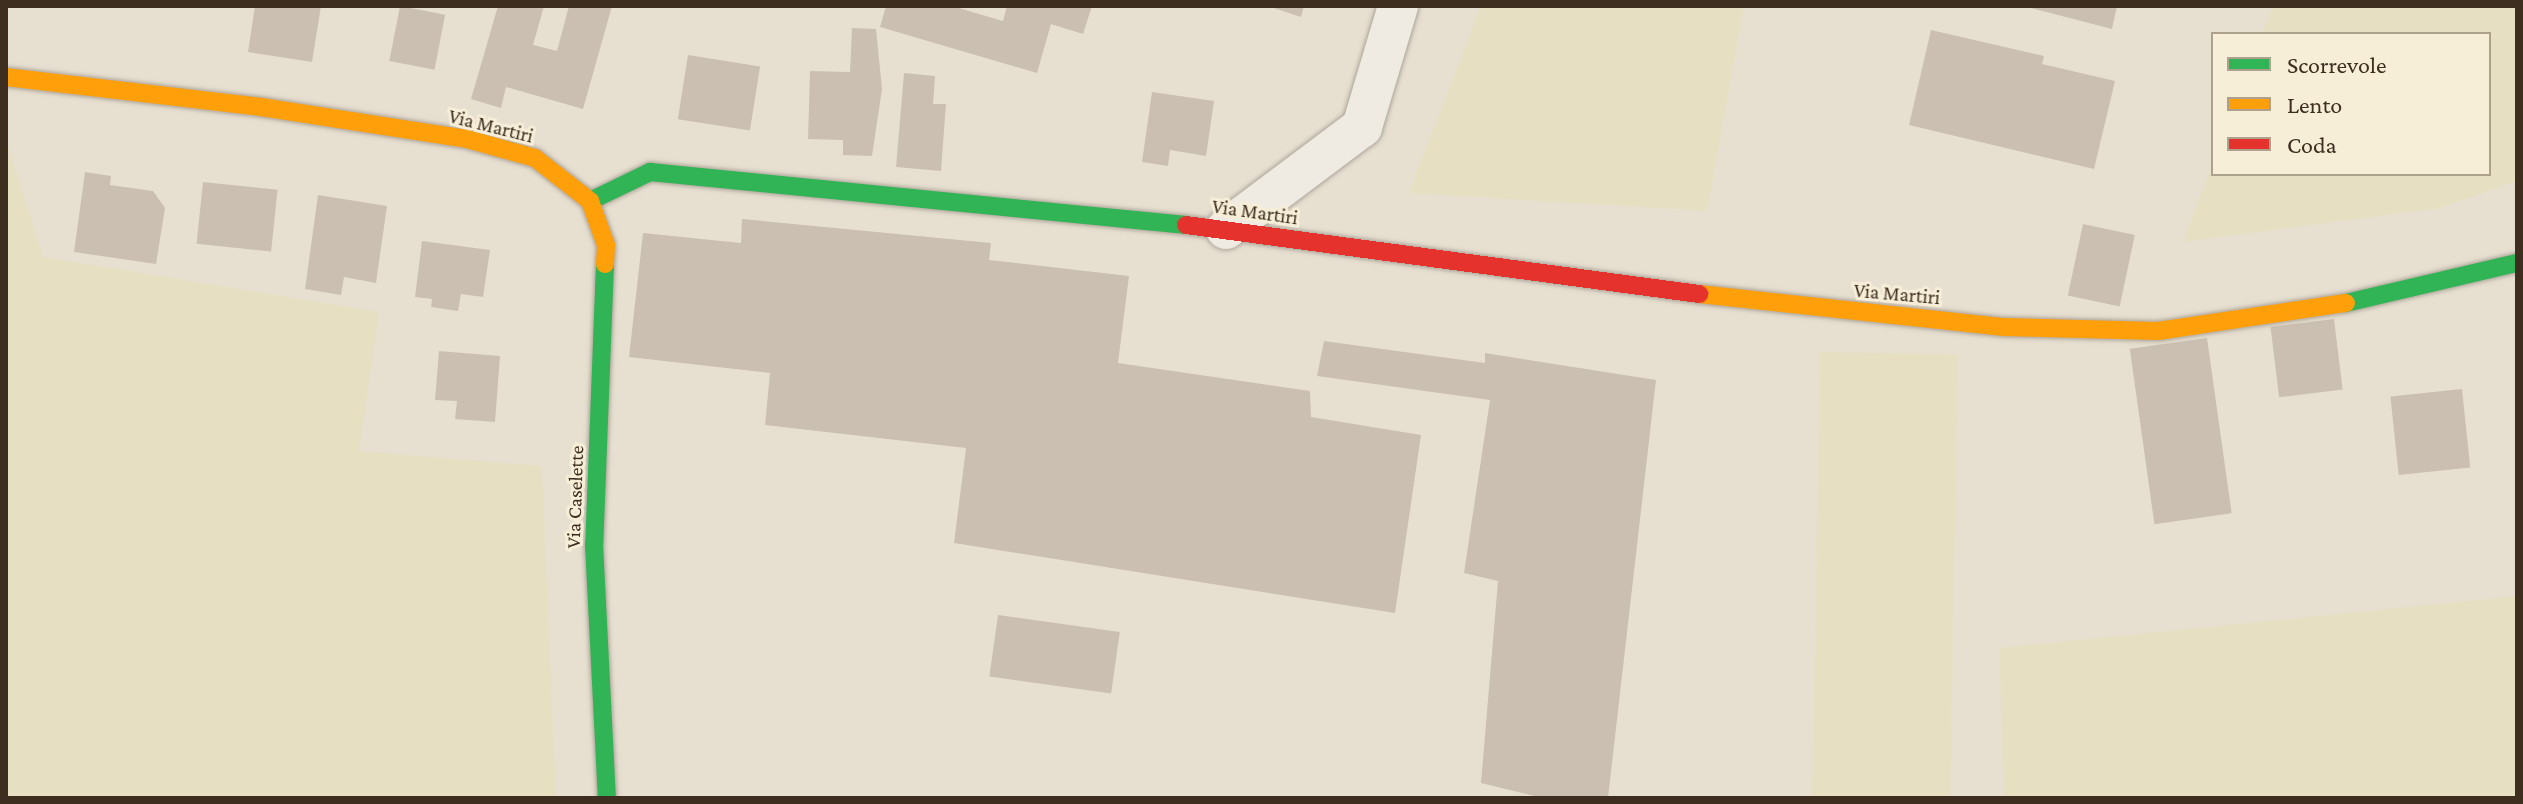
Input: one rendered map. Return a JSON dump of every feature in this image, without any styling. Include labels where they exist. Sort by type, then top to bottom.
[{"type":"street","points":[[1226,229],[1362,127],[1398,6]]},
{"type":"street","name":"Via Martiri","points":[[6,77],[261,107],[467,139],[535,158],[590,201],[650,172],[1226,229],[1446,262],[1797,307],[2004,327],[2158,331],[2325,308],[2517,263]]},
{"type":"street","name":"Via Caselette","points":[[590,201],[606,245],[594,544],[607,798]]},
{"type":"shaded area","points":[[1481,6],[1744,6],[1707,211],[1409,193]]},
{"type":"shaded area","points":[[2273,6],[2517,6],[2517,181],[2440,208],[2183,242],[2211,168],[2211,176],[2491,176],[2491,32],[2263,32]]},
{"type":"shaded area","points":[[6,139],[43,257],[379,312],[359,451],[542,466],[556,798],[6,798]]},
{"type":"shaded area","points":[[1820,352],[1958,354],[1950,798],[1812,798]]},
{"type":"shaded area","points":[[2517,596],[2517,798],[2004,798],[1999,648]]},
{"type":"building","points":[[255,6],[321,6],[312,62],[248,52]]},
{"type":"building","points":[[400,6],[445,15],[434,70],[389,61]]},
{"type":"building","points":[[498,6],[544,6],[533,45],[557,51],[569,6],[612,6],[583,109],[506,87],[501,108],[471,99]]},
{"type":"building","points":[[886,6],[952,6],[1003,21],[1007,6],[1092,6],[1083,34],[1051,24],[1037,73],[880,27]]},
{"type":"building","points":[[1268,6],[1304,6],[1301,17]]},
{"type":"building","points":[[2023,6],[2117,6],[2112,29]]},
{"type":"building","points":[[852,28],[876,29],[882,89],[872,156],[843,155],[843,140],[808,139],[810,71],[850,72]]},
{"type":"building","points":[[1931,30],[2044,56],[2042,64],[2115,81],[2094,169],[1909,125]]},
{"type":"building","points":[[688,55],[760,66],[750,131],[678,119]]},
{"type":"building","points":[[904,73],[935,76],[933,104],[946,104],[941,171],[896,167]]},
{"type":"building","points":[[1152,92],[1214,101],[1206,156],[1170,150],[1168,166],[1142,162]]},
{"type":"building","points":[[85,172],[111,176],[110,185],[153,191],[165,208],[156,264],[74,252]]},
{"type":"building","points":[[203,182],[278,190],[271,251],[197,244]]},
{"type":"building","points":[[318,195],[387,206],[376,283],[344,277],[341,295],[305,289]]},
{"type":"building","points":[[742,219],[991,243],[989,260],[1129,276],[1118,363],[1310,391],[1311,417],[1421,435],[1395,613],[954,543],[966,448],[765,425],[770,373],[629,357],[643,233],[741,243]]},
{"type":"building","points":[[2083,224],[2135,235],[2120,306],[2068,295]]},
{"type":"building","points":[[422,241],[490,250],[483,297],[461,294],[458,311],[431,307],[432,299],[415,297]]},
{"type":"building","points":[[2334,319],[2343,389],[2279,397],[2270,327]]},
{"type":"building","points":[[2207,338],[2232,513],[2154,524],[2130,349]]},
{"type":"building","points":[[1324,341],[1485,363],[1485,353],[1656,380],[1608,798],[1543,798],[1481,783],[1498,581],[1464,573],[1490,400],[1317,376]]},
{"type":"building","points":[[439,351],[500,356],[495,422],[455,419],[457,401],[435,400]]},
{"type":"building","points":[[2462,389],[2470,468],[2399,475],[2390,397]]},
{"type":"building","points":[[998,615],[1120,632],[1111,694],[989,676]]},
{"type":"traffic: fast","points":[[590,201],[650,172],[1186,225]]},
{"type":"traffic: fast","points":[[2346,303],[2517,263]]},
{"type":"traffic: fast","points":[[605,264],[594,544],[607,798]]},
{"type":"traffic: slow","points":[[6,77],[261,107],[467,139],[535,158],[590,201],[606,245],[605,264]]},
{"type":"traffic: slow","points":[[1699,294],[2004,327],[2158,331],[2346,303]]},
{"type":"traffic: jam","points":[[1186,225],[1699,294]]}]
